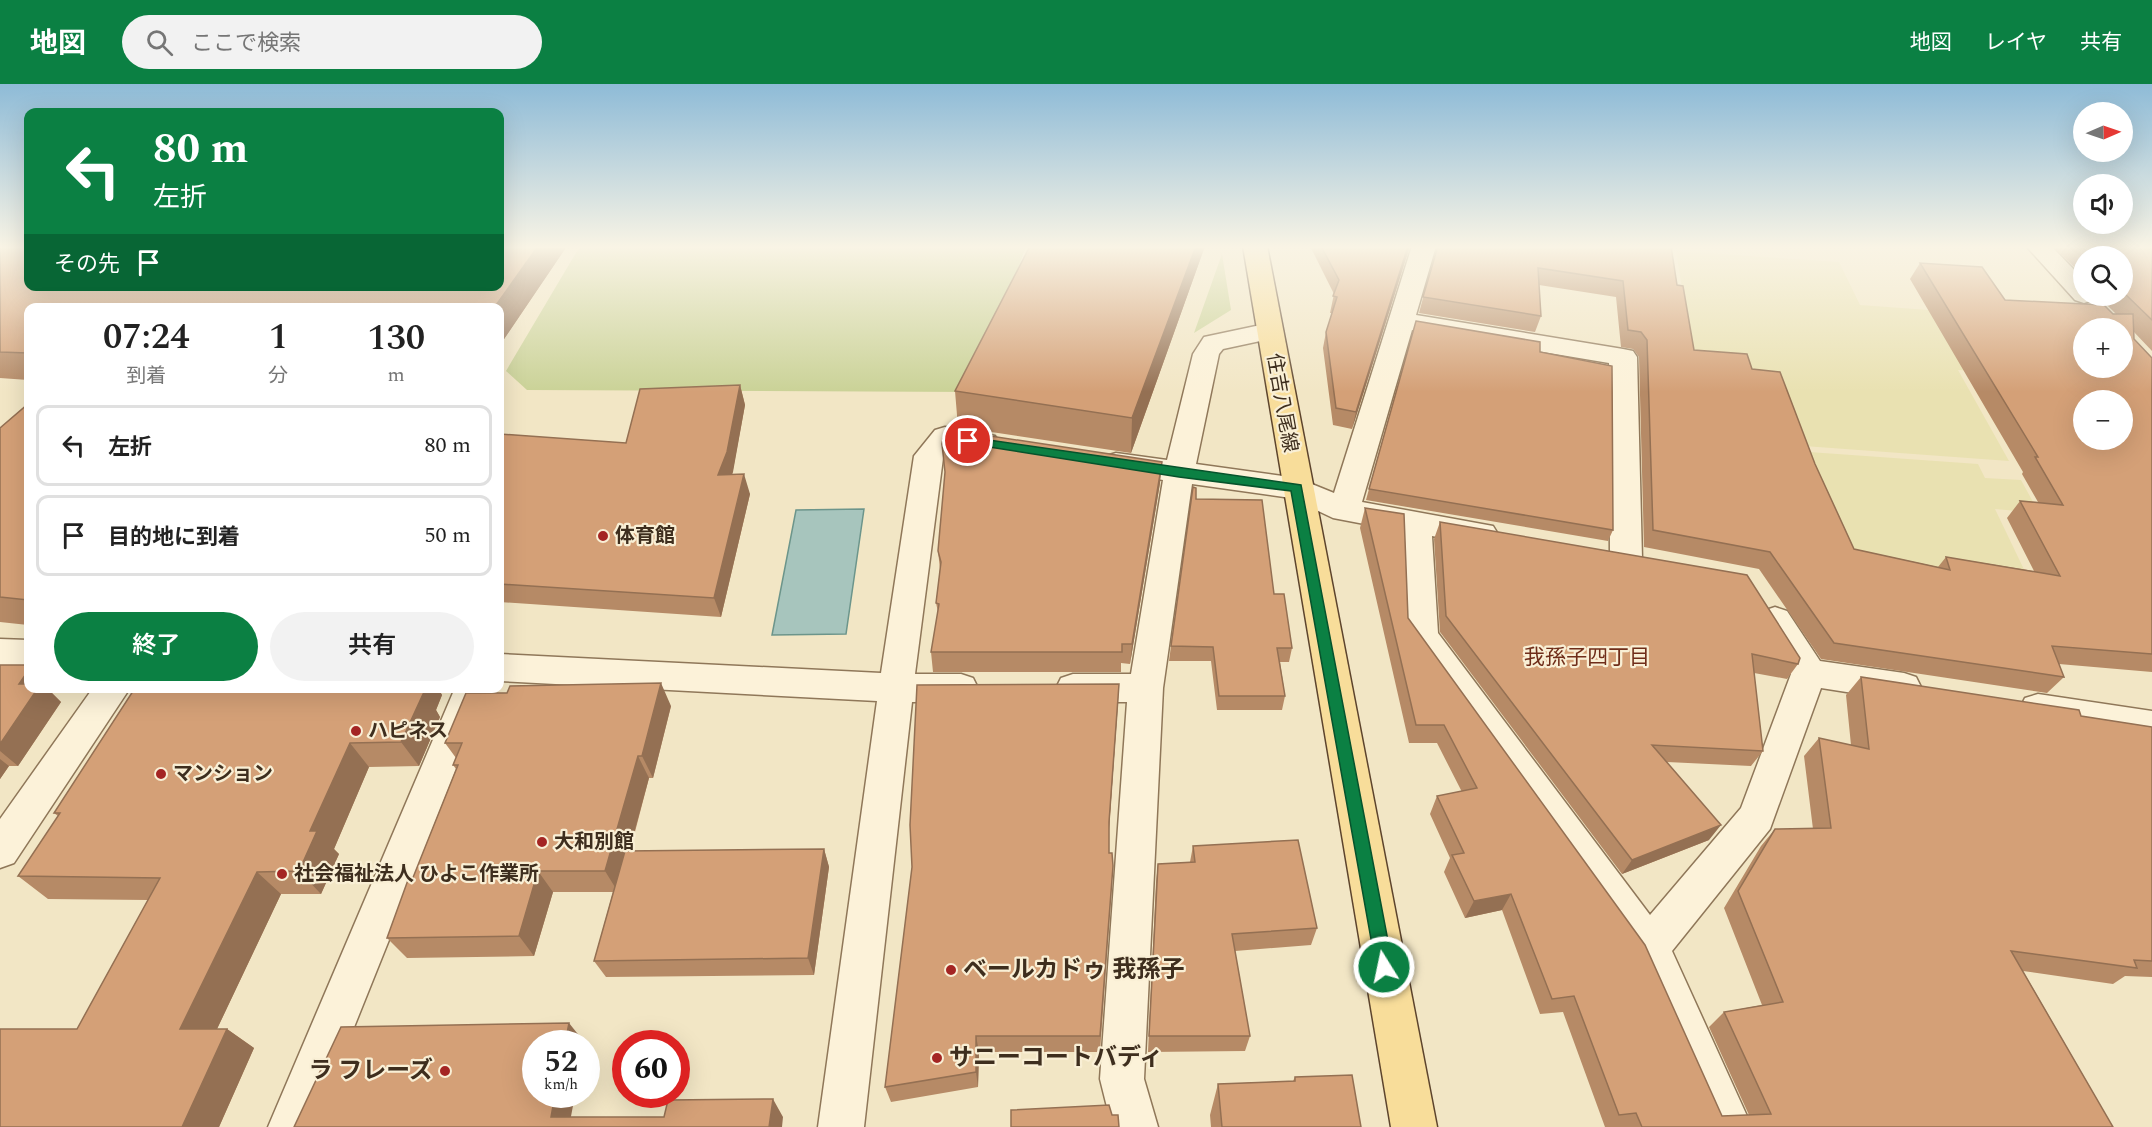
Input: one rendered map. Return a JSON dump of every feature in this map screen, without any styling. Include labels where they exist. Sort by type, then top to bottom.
[{"type":"main road","name":"住吉八尾線","points":[[1264,295],[1414,1127]]},
{"type":"street","points":[[1344,510],[1409,295]]},
{"type":"street","points":[[1401,320],[1623,357],[1626,559]]},
{"type":"street","points":[[1136,1127],[1122,1079],[1146,688],[1179,473],[1206,354],[1213,343],[1270,331]]},
{"type":"street","points":[[842,1127],[896,688],[929,456],[945,437],[1015,448]]},
{"type":"street","points":[[1085,459],[1297,488],[1344,510],[1509,539]]},
{"type":"street","points":[[1416,523],[1421,636],[1649,947],[1730,1127]]},
{"type":"street","points":[[1591,553],[1659,564]]},
{"type":"street","points":[[1760,598],[1809,673],[1939,693]]},
{"type":"street","points":[[0,652],[24,653]]},
{"type":"street","points":[[504,667],[896,688],[991,688]]},
{"type":"street","points":[[1649,947],[1757,817],[1809,673]]},
{"type":"street","points":[[1039,688],[1146,688]]},
{"type":"street","points":[[0,851],[110,693]]},
{"type":"street","points":[[291,1127],[471,693]]},
{"type":"street","points":[[2010,704],[2152,726]]},
{"type":"shaded area","points":[[1683,295],[1855,295],[1860,305],[1997,315],[2037,374],[1958,370],[2009,461],[1804,446],[1693,357]]},
{"type":"shaded area","points":[[1809,452],[1978,464],[1985,478],[2021,480],[2039,513],[1995,509],[2030,582],[1833,552]]},
{"type":"green space","points":[[551,295],[1009,295],[975,392],[527,390],[506,371]]},
{"type":"green space","points":[[1208,295],[1229,295],[1231,310],[1194,333]]},
{"type":"water","points":[[864,509],[846,634],[772,635],[796,510]]},
{"type":"building","points":[[0,295],[503,295],[498,303],[24,303],[24,353],[0,352]]},
{"type":"building","points":[[1005,295],[1178,295],[1132,418],[955,391]]},
{"type":"building","points":[[1393,295],[1356,412],[1336,408],[1326,332],[1337,297],[1333,296]]},
{"type":"building","points":[[1424,295],[1540,295],[1541,316],[1423,297]]},
{"type":"building","points":[[1624,295],[1684,295],[1694,350],[1747,354],[1752,369],[1780,372],[1815,464],[1854,549],[1950,570],[1946,557],[2060,576],[2020,501],[2063,505],[2035,457],[2038,457],[1939,295],[2001,295],[2005,300],[2073,303],[2073,306],[2105,306],[2113,314],[2133,314],[2134,339],[2152,358],[2152,654],[2052,646],[2064,677],[1834,643],[1770,552],[1653,530],[1647,340],[1641,332],[1628,330]]},
{"type":"building","points":[[2133,295],[2152,295],[2152,320],[2133,302]]},
{"type":"building","points":[[1416,321],[1540,342],[1540,352],[1612,366],[1613,530],[1369,489]]},
{"type":"building","name":"体育館","points":[[740,385],[727,452],[718,475],[744,474],[714,598],[504,584],[504,434],[626,443],[640,389]]},
{"type":"building","points":[[24,407],[24,600],[0,597],[0,428]]},
{"type":"building","points":[[951,430],[1162,462],[1132,644],[1122,644],[1122,652],[931,652],[939,604],[936,603],[941,562],[938,551],[945,472],[942,444],[943,439]]},
{"type":"building","points":[[1193,487],[1196,488],[1196,499],[1262,500],[1274,594],[1284,594],[1292,648],[1277,648],[1285,696],[1219,696],[1213,647],[1171,646]]},
{"type":"building","points":[[1365,508],[1404,514],[1408,618],[1645,945],[1722,1116],[1771,1114],[1724,1012],[1783,1002],[1738,891],[1775,829],[1831,828],[1819,738],[1869,749],[1861,677],[2079,710],[2081,716],[2152,727],[2152,961],[2134,960],[2137,968],[2011,951],[2113,1127],[1642,1127],[1636,1113],[1619,1115],[1574,996],[1552,999],[1511,894],[1474,901],[1452,855],[1464,853],[1437,796],[1477,788],[1444,725],[1416,725]]},
{"type":"building","points":[[1440,522],[1747,575],[1800,658],[1798,664],[1752,654],[1763,751],[1652,745],[1721,825],[1632,860],[1446,616]]},
{"type":"building","points":[[0,665],[24,665],[24,677],[19,684],[24,684],[24,693],[35,693],[0,744]]},
{"type":"building","points":[[661,683],[642,756],[638,756],[605,871],[538,871],[519,936],[387,938],[408,880],[412,880],[458,765],[453,765],[462,743],[445,743],[466,693],[507,693],[510,686]]},
{"type":"building","points":[[1119,684],[1109,822],[1109,853],[1112,853],[1113,866],[1100,1036],[976,1036],[976,1072],[885,1087],[912,867],[910,825],[917,685]]},
{"type":"building","points":[[132,693],[424,693],[401,742],[350,743],[310,831],[317,831],[299,871],[257,872],[180,1029],[227,1029],[182,1127],[0,1127],[0,1029],[77,1029],[160,878],[18,876],[60,813],[54,813]]},
{"type":"building","points":[[1298,840],[1317,928],[1232,934],[1250,1036],[1149,1036],[1158,864],[1195,862],[1193,846]]},
{"type":"building","points":[[824,849],[808,958],[594,961],[625,851]]},
{"type":"building","points":[[569,1023],[568,1030],[522,1030],[522,1108],[553,1108],[551,1117],[664,1117],[666,1108],[690,1108],[690,1100],[773,1099],[769,1127],[294,1127],[341,1027]]},
{"type":"building","points":[[1352,1075],[1361,1127],[1222,1127],[1218,1084],[1295,1081],[1295,1077]]},
{"type":"building","points":[[1109,1105],[1112,1115],[1118,1115],[1119,1127],[1011,1127],[1011,1110]]},
{"type":"place","name":"体育館","points":[[603,536]]},
{"type":"place","name":"ハピネス","points":[[356,731]]},
{"type":"place","name":"マンション","points":[[161,774]]},
{"type":"place","name":"大和別館","points":[[542,842]]},
{"type":"place","name":"社会福祉法人 ひよこ作業所","points":[[282,874]]},
{"type":"place","name":"ベールカドゥ 我孫子","points":[[951,970]]},
{"type":"place","name":"サニーコートバディ","points":[[937,1058]]},
{"type":"place","name":"ラ フレーズ","points":[[445,1071]]},
{"type":"district","name":"我孫子四丁目","points":[[1587,658]]},
{"type":"route","points":[[968,441],[1179,473],[1297,488],[1384,967]]}]
